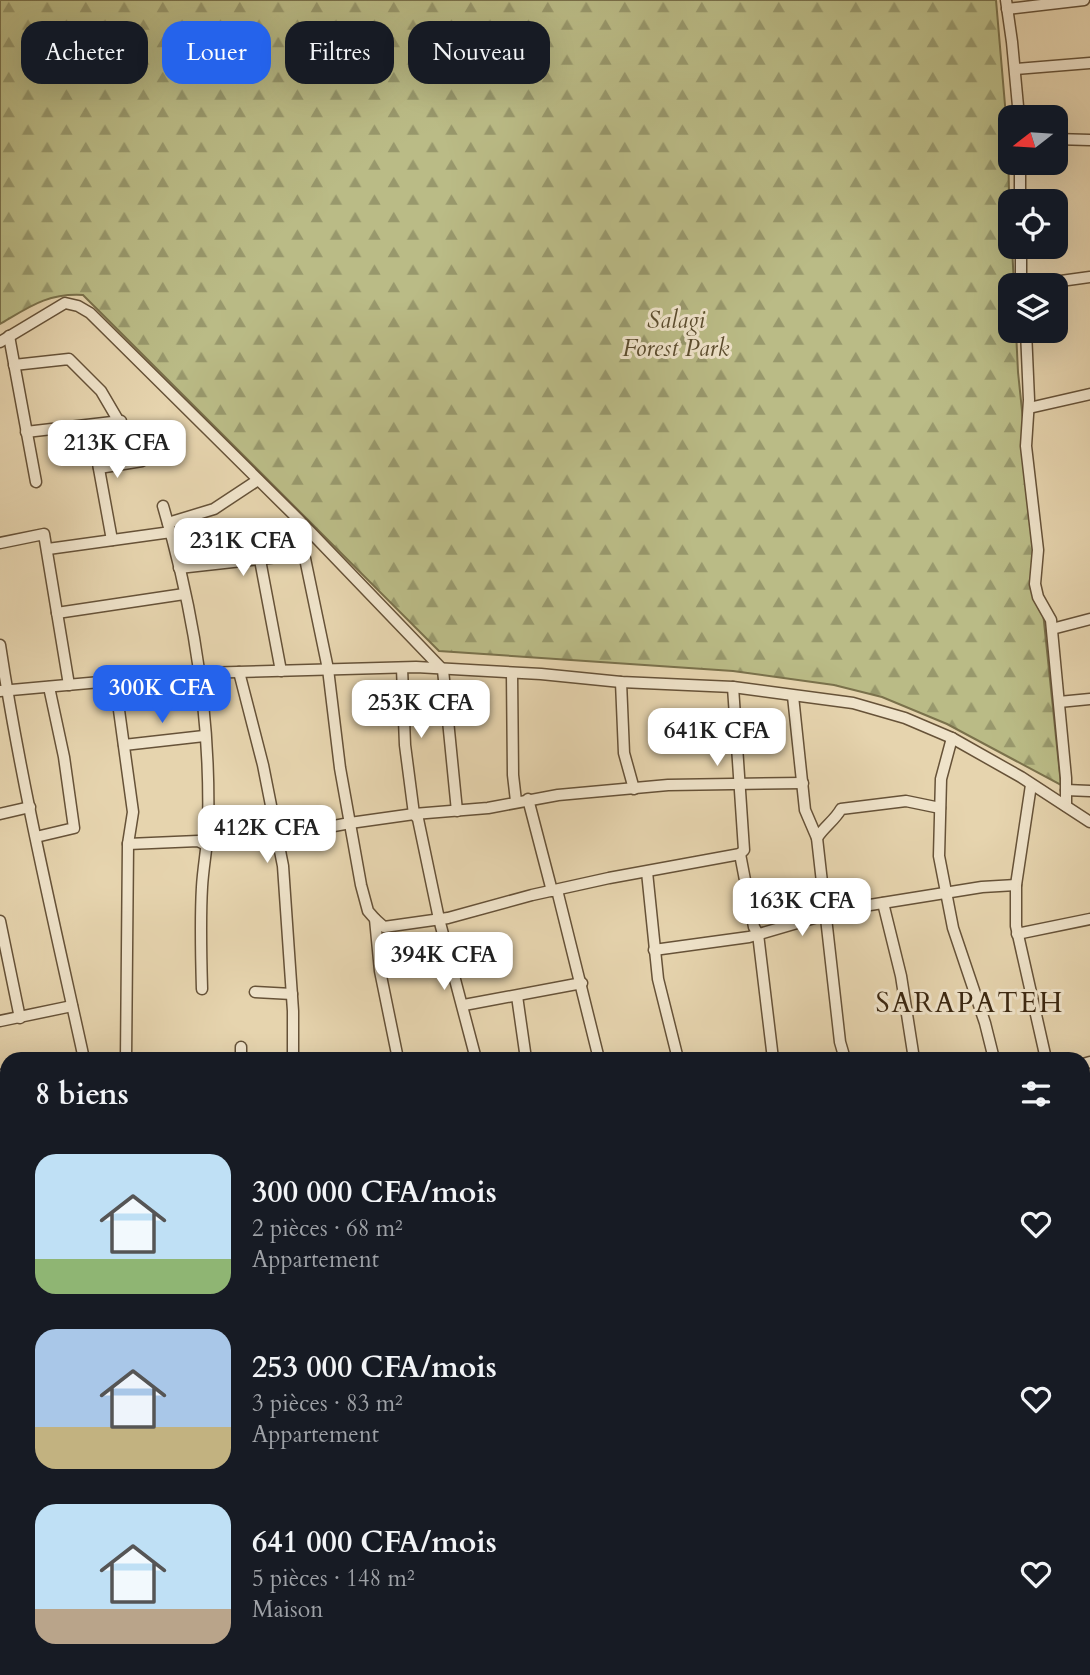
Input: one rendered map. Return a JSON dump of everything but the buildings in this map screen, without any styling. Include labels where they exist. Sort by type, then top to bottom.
[{"type":"street","points":[[1018,105],[1007,4],[1084,0]]},
{"type":"street","points":[[1015,69],[1090,63]]},
{"type":"street","points":[[1068,139],[1090,140]]},
{"type":"street","points":[[1068,280],[1090,277]]},
{"type":"street","points":[[36,482],[14,365],[5,339],[65,303],[90,313],[297,519],[443,670],[457,811]]},
{"type":"street","points":[[1027,343],[1029,408],[1026,446],[1038,550],[1035,584],[1038,597],[1051,620],[1066,806]]},
{"type":"street","points":[[14,365],[69,359],[102,391],[142,461],[99,468]]},
{"type":"street","points":[[1029,408],[1090,394]]},
{"type":"street","points":[[26,432],[121,421]]},
{"type":"street","points":[[91,425],[112,540]]},
{"type":"street","points":[[48,549],[170,528],[214,509],[258,480]]},
{"type":"street","points":[[163,506],[200,673],[207,775],[206,845],[202,886],[202,989]]},
{"type":"street","points":[[297,519],[328,669],[340,768],[368,911],[384,927],[439,919],[554,891],[740,853],[744,850],[733,687]]},
{"type":"street","points":[[0,543],[44,534],[69,685]]},
{"type":"street","points":[[281,671],[257,544],[300,534]]},
{"type":"street","points":[[178,568],[304,554]]},
{"type":"street","points":[[57,613],[184,594]]},
{"type":"street","points":[[1052,628],[1090,619]]},
{"type":"street","points":[[0,645],[3,691],[82,1052]]},
{"type":"street","points":[[402,668],[405,745],[414,814],[418,819],[439,919],[464,1004],[474,1052]]},
{"type":"street","points":[[3,691],[200,673],[402,668],[733,687],[867,705],[905,718],[952,738],[1021,777],[1090,822]]},
{"type":"street","points":[[239,672],[266,781],[283,866],[292,994],[293,1052]]},
{"type":"street","points":[[512,673],[513,775],[554,891],[582,984],[597,1052]]},
{"type":"street","points":[[114,681],[133,811],[128,845],[126,1052]]},
{"type":"street","points":[[621,682],[624,753],[634,789]]},
{"type":"street","points":[[36,837],[74,828],[64,757],[49,687]]},
{"type":"street","points":[[793,696],[806,810],[817,838],[843,1052]]},
{"type":"street","points":[[1059,702],[1090,699]]},
{"type":"street","points":[[124,745],[204,736]]},
{"type":"street","points":[[952,738],[942,779],[939,856],[953,928],[992,1052]]},
{"type":"street","points":[[128,845],[198,841],[206,845],[248,842],[414,814],[488,808],[522,800],[634,789],[741,782],[748,785],[803,783]]},
{"type":"street","points":[[1031,785],[1016,885],[1017,934],[1044,1052]]},
{"type":"street","points":[[1066,790],[1090,792]]},
{"type":"street","points":[[817,838],[825,826],[836,818],[841,808],[906,801],[940,808]]},
{"type":"street","points":[[0,814],[30,807]]},
{"type":"street","points":[[740,853],[754,927],[758,934],[772,1052]]},
{"type":"street","points":[[647,872],[654,950],[676,1052]]},
{"type":"street","points":[[654,950],[758,934],[845,909],[982,887],[1016,885]]},
{"type":"street","points":[[883,903],[901,976],[913,1052]]},
{"type":"street","points":[[375,919],[380,971],[397,1052]]},
{"type":"street","points":[[1017,934],[1090,919]]},
{"type":"street","points":[[0,923],[20,1018]]},
{"type":"street","points":[[464,1004],[582,984]]},
{"type":"street","points":[[255,992],[292,994]]},
{"type":"street","points":[[517,996],[525,1052]]},
{"type":"street","points":[[0,1021],[72,1006]]},
{"type":"green space","name":"Salagi Forest Park","points":[[0,0],[996,0],[1005,105],[998,105],[998,175],[1009,175],[1009,189],[998,189],[998,259],[1013,259],[1013,273],[998,273],[998,343],[1017,343],[1061,785],[947,724],[882,697],[834,685],[733,671],[439,651],[83,295],[49,299],[0,324]]},
{"type":"district","name":"SARAPATEH","points":[[970,1002]]}]
